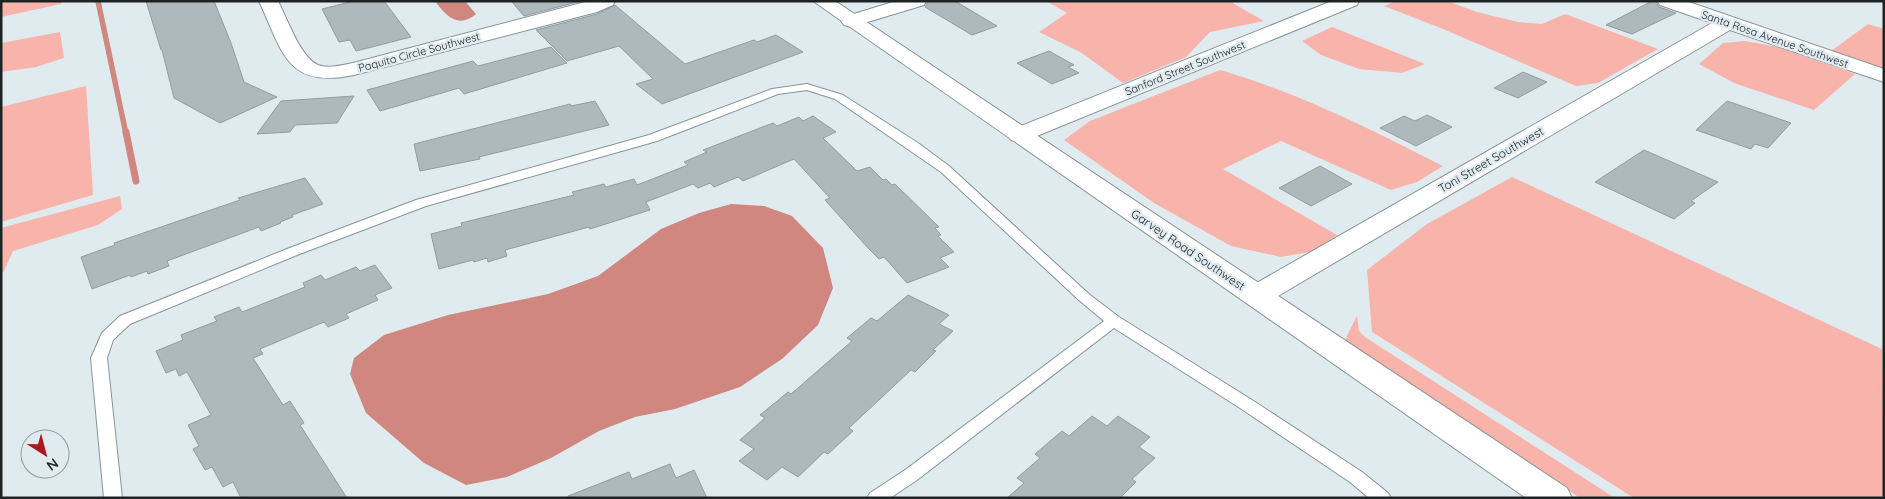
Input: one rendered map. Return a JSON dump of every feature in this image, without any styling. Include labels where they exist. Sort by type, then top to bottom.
[{"type":"street","name":"Paquita Circle Southwest","points":[[268,1],[299,62],[309,70],[330,74],[354,70],[590,8],[606,1]]},
{"type":"street","name":"Garvey Road Southwest","points":[[822,1],[1554,498]]},
{"type":"street","points":[[851,21],[917,1]]},
{"type":"street","name":"Sanford Street Southwest","points":[[1019,135],[1350,1]]},
{"type":"street","name":"Santa Rosa Avenue Southwest","points":[[1667,1],[1884,76]]},
{"type":"street","name":"Toni Street Southwest","points":[[1256,296],[1727,23]]},
{"type":"lane","points":[[113,498],[99,358],[102,342],[110,332],[125,320],[292,252],[421,203],[654,138],[791,88],[821,90],[839,97],[914,146],[945,168],[1086,298],[1114,321],[1246,404],[1356,477],[1382,498]]},
{"type":"lane","points":[[876,498],[910,475],[1114,321]]},
{"type":"shaded area","points":[[1,1],[61,1],[61,4],[1,17]]},
{"type":"shaded area","points":[[435,1],[465,1],[476,14],[464,20],[453,19]]},
{"type":"shaded area","points":[[1046,1],[1229,1],[1264,21],[1210,32],[1186,57],[1123,83],[1082,53],[1039,32],[1067,13]]},
{"type":"shaded area","points":[[1396,1],[1447,1],[1477,12],[1518,22],[1542,24],[1565,14],[1658,49],[1598,83],[1576,86],[1384,6]]},
{"type":"shaded area","points":[[1868,24],[1884,29],[1884,69],[1830,52]]},
{"type":"shaded area","points":[[1332,27],[1425,64],[1402,73],[1359,69],[1321,55],[1302,41]]},
{"type":"shaded area","points":[[60,32],[64,58],[36,67],[1,72],[1,43]]},
{"type":"shaded area","points":[[1745,41],[1782,48],[1855,74],[1814,110],[1734,83],[1699,64],[1723,43]]},
{"type":"shaded area","points":[[1220,70],[1250,79],[1307,101],[1361,125],[1443,166],[1417,182],[1391,190],[1281,141],[1223,169],[1337,235],[1315,251],[1281,257],[1231,246],[1154,203],[1064,140],[1090,121]]},
{"type":"shaded area","points":[[86,86],[93,195],[1,222],[1,107]]},
{"type":"shaded area","points":[[1512,177],[1882,349],[1884,498],[1634,498],[1372,332],[1367,270],[1427,224]]},
{"type":"shaded area","points":[[120,196],[122,209],[98,225],[13,251],[4,271],[1,273],[1,228]]},
{"type":"shaded area","points":[[731,204],[764,206],[792,216],[823,248],[833,288],[818,325],[782,359],[740,387],[675,409],[635,417],[599,431],[551,458],[507,477],[466,485],[424,463],[366,413],[350,374],[354,358],[384,335],[448,315],[548,294],[598,276],[661,229],[699,213]]},
{"type":"shaded area","points":[[1357,316],[1359,331],[1365,337],[1615,498],[1580,498],[1345,340]]},
{"type":"building","points":[[146,1],[214,1],[244,82],[277,97],[220,123],[174,98],[162,50]]},
{"type":"building","points":[[354,1],[384,1],[411,37],[356,51],[350,40],[339,42],[322,9]]},
{"type":"building","points":[[511,1],[581,1],[524,16]]},
{"type":"building","points":[[928,1],[955,1],[997,26],[972,35],[925,7]]},
{"type":"building","points":[[1652,1],[1656,1],[1659,7],[1676,13],[1632,34],[1606,25]]},
{"type":"building","points":[[615,5],[685,64],[754,40],[757,42],[776,35],[803,52],[662,104],[636,84],[653,79],[619,46],[567,61],[536,30],[597,14]]},
{"type":"building","points":[[551,47],[567,63],[464,94],[459,88],[380,111],[367,90],[473,61],[478,66]]},
{"type":"building","points":[[1049,51],[1074,65],[1068,67],[1079,73],[1052,84],[1017,63]]},
{"type":"building","points":[[1523,72],[1547,82],[1518,98],[1494,88]]},
{"type":"building","points":[[354,96],[337,123],[295,125],[290,132],[257,134],[281,101]]},
{"type":"building","points":[[595,101],[609,125],[479,157],[480,159],[420,171],[414,144],[570,104],[571,106]]},
{"type":"building","points":[[1727,101],[1791,123],[1768,148],[1755,144],[1751,149],[1696,130]]},
{"type":"building","points":[[1427,115],[1452,127],[1416,146],[1380,128],[1404,116],[1415,121]]},
{"type":"building","points":[[813,116],[836,132],[823,138],[857,171],[870,167],[883,180],[886,179],[892,185],[895,184],[939,227],[935,228],[941,235],[938,236],[954,252],[940,258],[949,267],[907,283],[884,257],[879,259],[868,248],[825,200],[830,198],[794,159],[743,181],[738,177],[714,187],[710,183],[698,188],[693,184],[646,202],[650,210],[590,229],[589,227],[505,250],[507,256],[488,262],[487,258],[474,262],[473,260],[439,269],[431,234],[462,226],[461,223],[574,195],[572,192],[604,184],[606,187],[634,179],[637,185],[688,165],[684,162],[707,152],[703,150],[773,123],[777,126],[799,117],[803,121]]},
{"type":"building","points":[[1644,150],[1718,182],[1691,201],[1695,203],[1674,219],[1595,182]]},
{"type":"building","points":[[1320,166],[1352,184],[1311,206],[1279,188]]},
{"type":"building","points":[[305,178],[323,204],[292,215],[293,217],[261,231],[259,227],[167,261],[169,266],[148,274],[147,271],[131,277],[130,275],[92,289],[81,257],[115,245],[114,243],[240,200],[238,198]]},
{"type":"building","points":[[375,265],[392,288],[375,295],[378,300],[346,314],[349,318],[328,327],[324,322],[260,349],[263,354],[253,358],[283,405],[290,401],[304,423],[300,425],[347,498],[241,498],[233,482],[223,487],[212,467],[205,470],[193,449],[199,446],[188,425],[211,415],[187,372],[179,376],[176,369],[166,373],[156,351],[183,340],[181,335],[217,321],[214,317],[239,307],[242,312],[305,287],[303,283],[321,275],[325,280],[356,267],[360,271]]},
{"type":"building","points":[[908,295],[949,315],[939,324],[953,331],[933,350],[936,351],[915,372],[911,370],[849,428],[853,431],[828,454],[824,452],[798,477],[782,467],[767,480],[739,461],[754,449],[740,440],[765,418],[760,415],[788,392],[791,394],[852,341],[847,338],[871,318],[877,321]]},
{"type":"building","points":[[1092,416],[1107,426],[1118,416],[1150,437],[1139,447],[1155,458],[1132,479],[1136,482],[1120,498],[1007,498],[1024,483],[1017,478],[1040,458],[1035,454],[1062,431],[1069,436]]},
{"type":"building","points":[[670,464],[676,478],[694,470],[707,498],[568,498],[568,496],[629,472],[632,479]]},
{"type":"waterway","points":[[98,1],[126,134]]},
{"type":"waterway","points":[[126,132],[136,181]]}]
